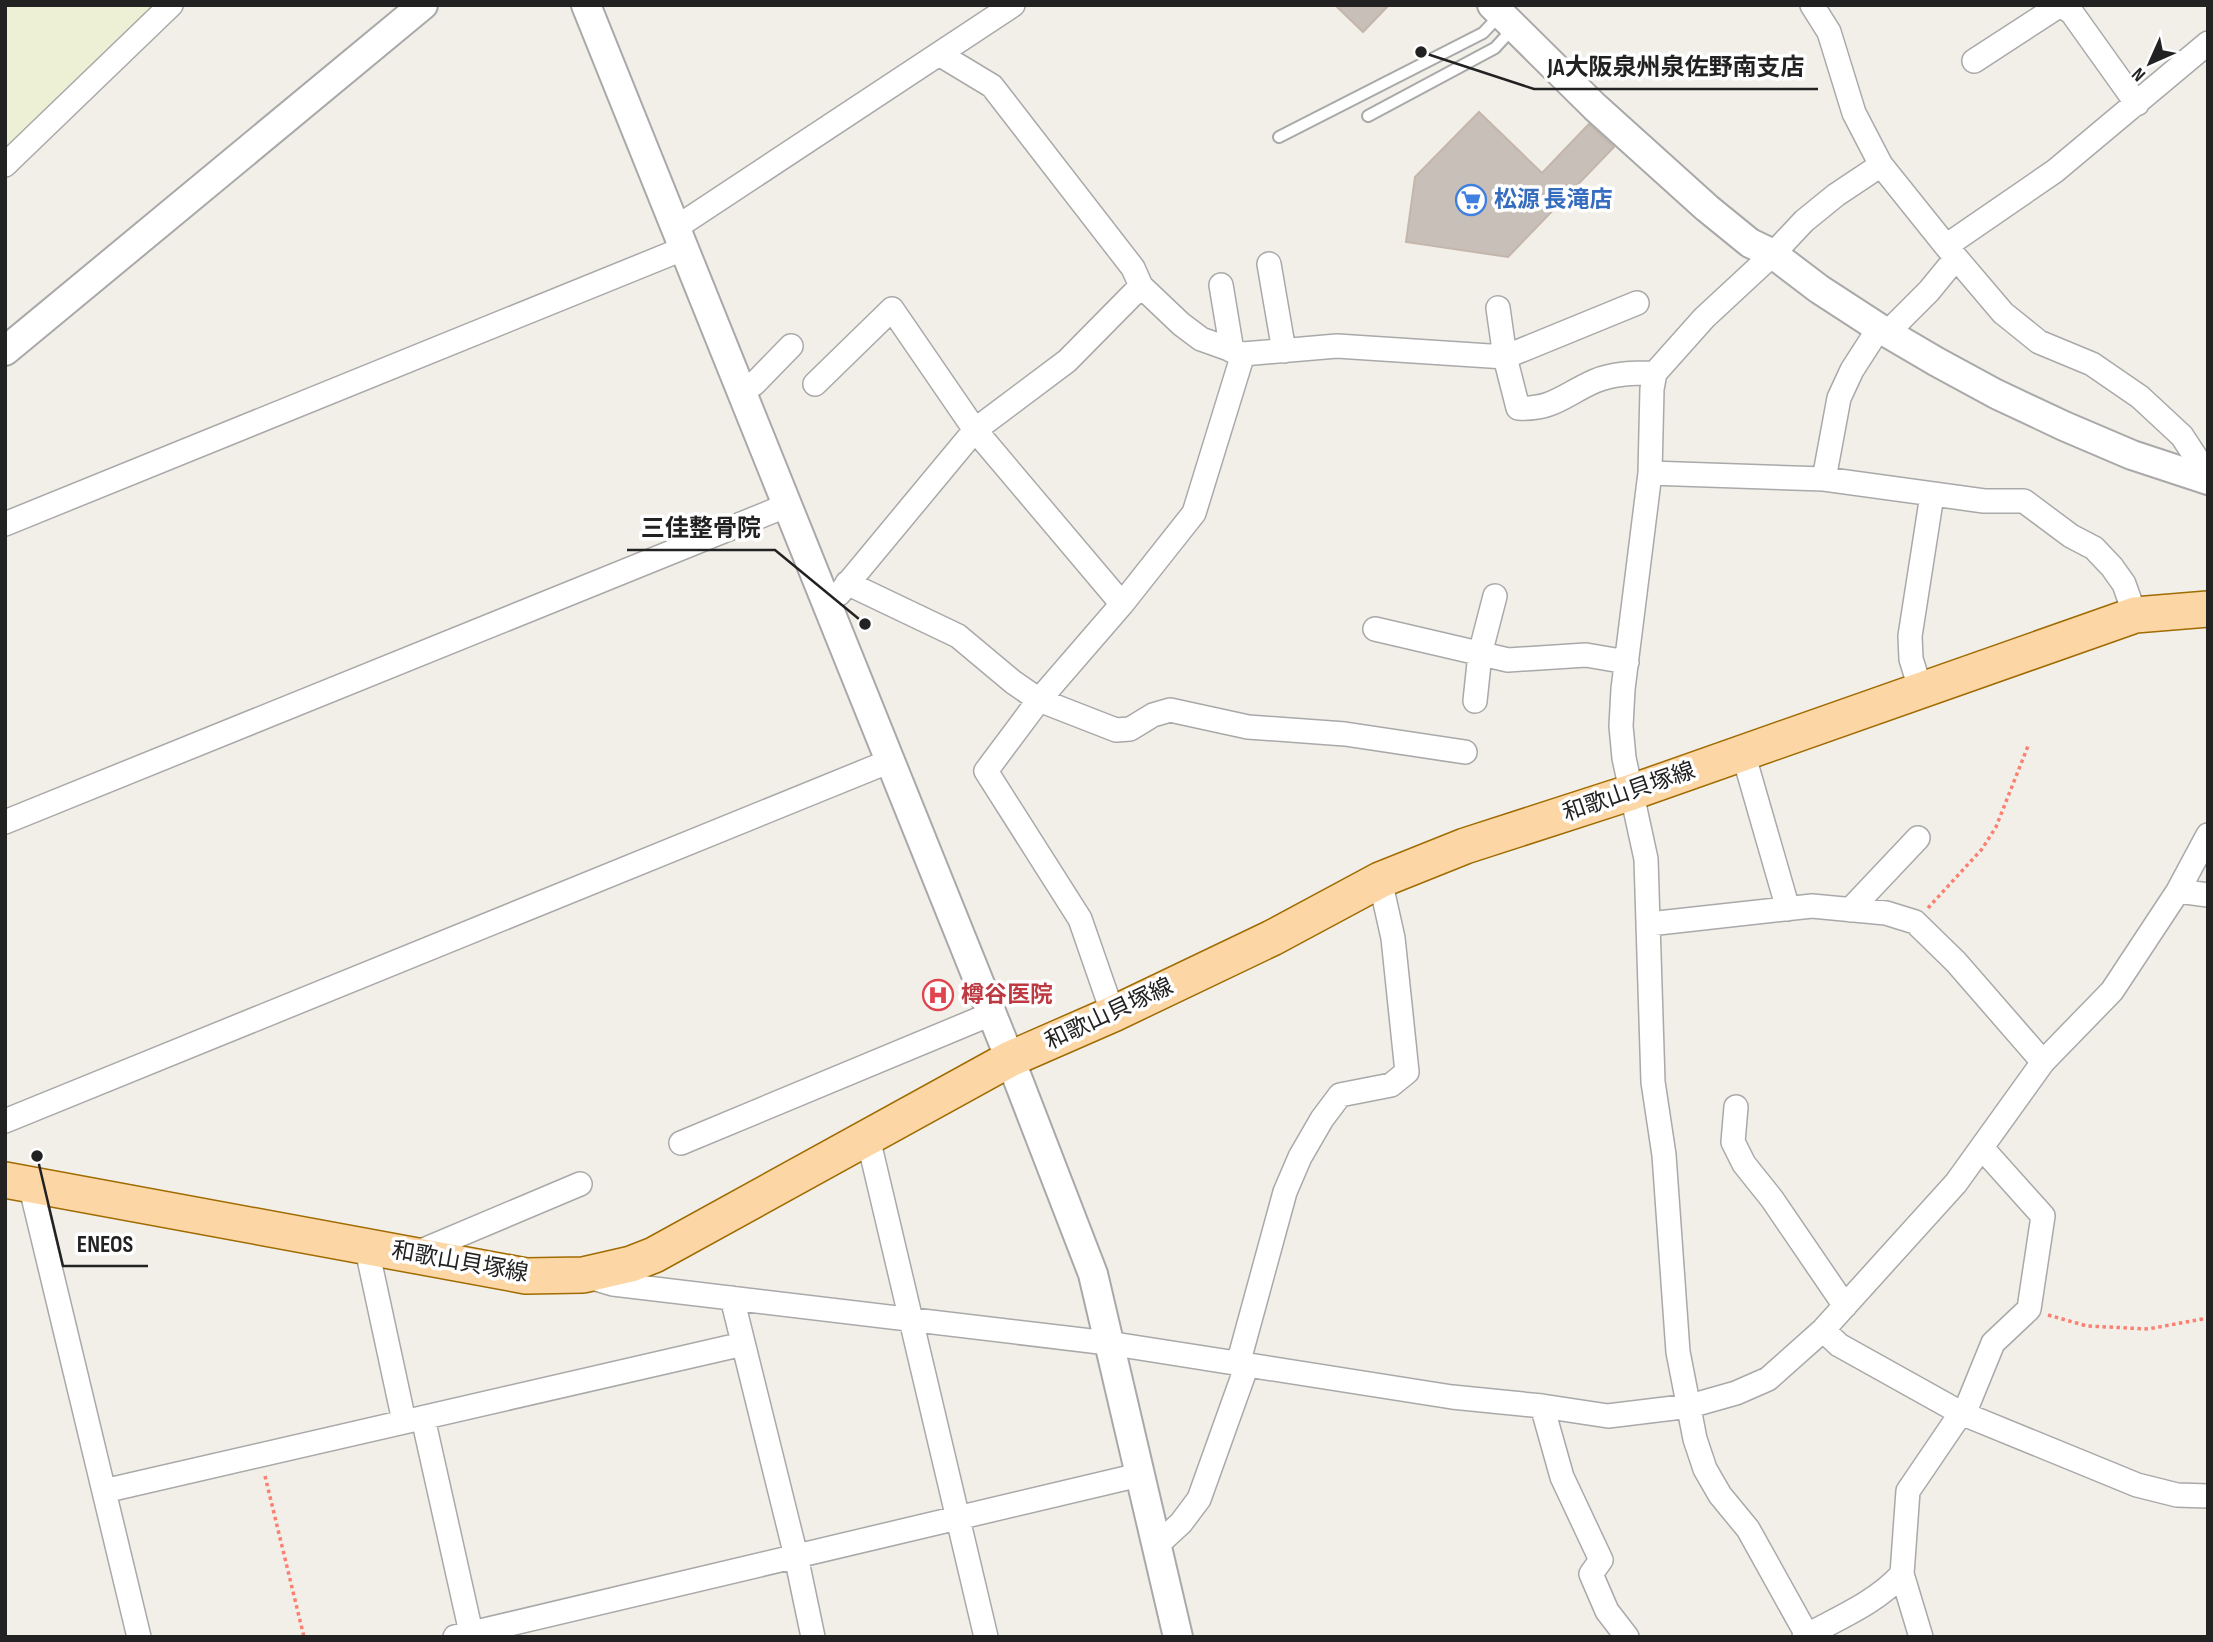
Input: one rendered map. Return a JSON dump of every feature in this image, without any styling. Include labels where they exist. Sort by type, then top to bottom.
[{"type":"main road","name":"和歌山貝塚線","points":[[17,1182],[526,1276],[583,1275],[631,1264],[654,1255],[1010,1059],[1113,1014],[1272,938],[1380,880],[1465,846],[1632,792],[2134,615],[2208,609]]},
{"type":"street","points":[[5,165],[171,5]]},
{"type":"street","points":[[5,351],[423,5]]},
{"type":"street","points":[[586,5],[1094,1274],[1178,1637]]},
{"type":"street","points":[[5,524],[681,237],[888,89],[1013,5]]},
{"type":"street","points":[[1974,61],[2061,5],[2072,13],[2137,104]]},
{"type":"street","points":[[1817,7],[1829,32],[1854,113],[1881,166],[1951,252],[2003,313],[2039,342],[2092,365],[2140,397],[2182,436],[2208,478]]},
{"type":"street","points":[[1502,15],[1595,107],[1707,208],[1750,243],[1773,254],[1819,289],[1883,330],[1984,388],[2064,426],[2132,454],[2208,478]]},
{"type":"street","points":[[1824,479],[1839,398],[1852,370],[1883,330],[1929,291],[1951,252],[2055,171],[2208,43]]},
{"type":"street","points":[[939,54],[992,86],[1133,268],[1141,286],[1201,340],[1237,352],[1337,346],[1505,357],[1637,303]]},
{"type":"street","points":[[1881,166],[1814,212],[1704,318],[1655,373],[1652,389],[1650,473],[1621,726],[1624,758],[1646,859],[1653,1082],[1664,1155],[1678,1352],[1695,1439],[1705,1469],[1720,1495],[1748,1530],[1805,1636],[1858,1608],[1890,1587],[1902,1574]]},
{"type":"street","points":[[1269,264],[1284,351]]},
{"type":"street","points":[[1113,1014],[1080,919],[986,771],[1040,700],[1122,604],[1194,513],[1237,352],[1221,285]]},
{"type":"street","points":[[829,608],[975,430],[1067,361],[1141,286]]},
{"type":"street","points":[[1498,308],[1505,357],[1518,408],[1537,409],[1575,393],[1595,381],[1628,373],[1655,373]]},
{"type":"street","points":[[815,384],[892,309],[975,430],[1122,604]]},
{"type":"street","points":[[741,388],[754,384],[791,346]]},
{"type":"street","points":[[1650,473],[1824,479],[1984,501],[2024,501],[2071,536],[2094,548],[2124,584],[2134,615]]},
{"type":"street","points":[[1921,691],[1910,659],[1910,636],[1932,495]]},
{"type":"street","points":[[5,822],[788,505]]},
{"type":"street","points":[[847,583],[958,636],[1013,682],[1040,700],[1116,730],[1130,729],[1153,715],[1170,710],[1248,727],[1345,734],[1465,752]]},
{"type":"street","points":[[1475,701],[1480,654],[1494,596]]},
{"type":"street","points":[[1374,629],[1508,660],[1586,655],[1627,662]]},
{"type":"street","points":[[1743,753],[1788,908]]},
{"type":"street","points":[[5,1121],[890,761]]},
{"type":"street","points":[[583,1275],[613,1284],[1108,1343],[1452,1397],[1608,1416],[1690,1406],[1736,1393],[1768,1379],[1845,1306],[1956,1183],[2043,1062],[2112,991],[2178,891],[2208,835]]},
{"type":"street","points":[[1850,910],[1918,838]]},
{"type":"street","points":[[1156,1546],[1181,1523],[1199,1499],[1242,1365],[1285,1192],[1306,1147],[1340,1095],[1391,1085],[1407,1072],[1393,938],[1380,880]]},
{"type":"street","points":[[2178,891],[2208,895]]},
{"type":"street","points":[[1649,924],[1812,906],[1886,913],[1914,922],[1956,962],[2043,1062]]},
{"type":"street","points":[[681,1143],[991,1014]]},
{"type":"street","points":[[1736,1107],[1734,1142],[1744,1164],[1772,1199],[1845,1306]]},
{"type":"street","points":[[868,1138],[986,1637]]},
{"type":"street","points":[[1921,1637],[1902,1574],[1908,1491],[1962,1413],[1993,1343],[2029,1308],[2043,1216],[1982,1149]]},
{"type":"street","points":[[17,1182],[104,1491],[139,1637]]},
{"type":"street","points":[[414,1254],[580,1184]]},
{"type":"street","points":[[366,1245],[414,1420],[466,1636],[1139,1475]]},
{"type":"street","points":[[732,1298],[796,1556],[813,1637]]},
{"type":"street","points":[[1823,1329],[1839,1345],[1962,1413],[2137,1485],[2177,1495],[2208,1496]]},
{"type":"street","points":[[104,1491],[743,1344]]},
{"type":"street","points":[[1542,1406],[1562,1476],[1601,1560],[1591,1574],[1608,1611],[1627,1637]]},
{"type":"lane","points":[[1368,116],[1494,48],[1502,15]]},
{"type":"lane","points":[[1279,137],[1483,33],[1502,15]]},
{"type":"path","points":[[1914,922],[1982,849],[1996,827],[2028,746]]},
{"type":"path","points":[[2029,1308],[2087,1326],[2148,1329],[2208,1318]]},
{"type":"path","points":[[260,1455],[304,1637]]},
{"type":"green space","points":[[5,5],[153,5],[154,7],[5,150]]},
{"type":"building","points":[[1335,5],[1389,5],[1363,32]]},
{"type":"building","points":[[1479,112],[1542,173],[1589,124],[1614,147],[1508,257],[1406,242],[1415,177]]},
{"type":"place","name":"JA大阪泉州泉佐野南支店","points":[[1421,52]]},
{"type":"place","name":"松源 長滝店","points":[[1471,200]]},
{"type":"place","name":"三佳整骨院","points":[[865,624]]},
{"type":"place","name":"樽谷医院","points":[[938,995]]},
{"type":"place","name":"ENEOS","points":[[37,1156]]}]
